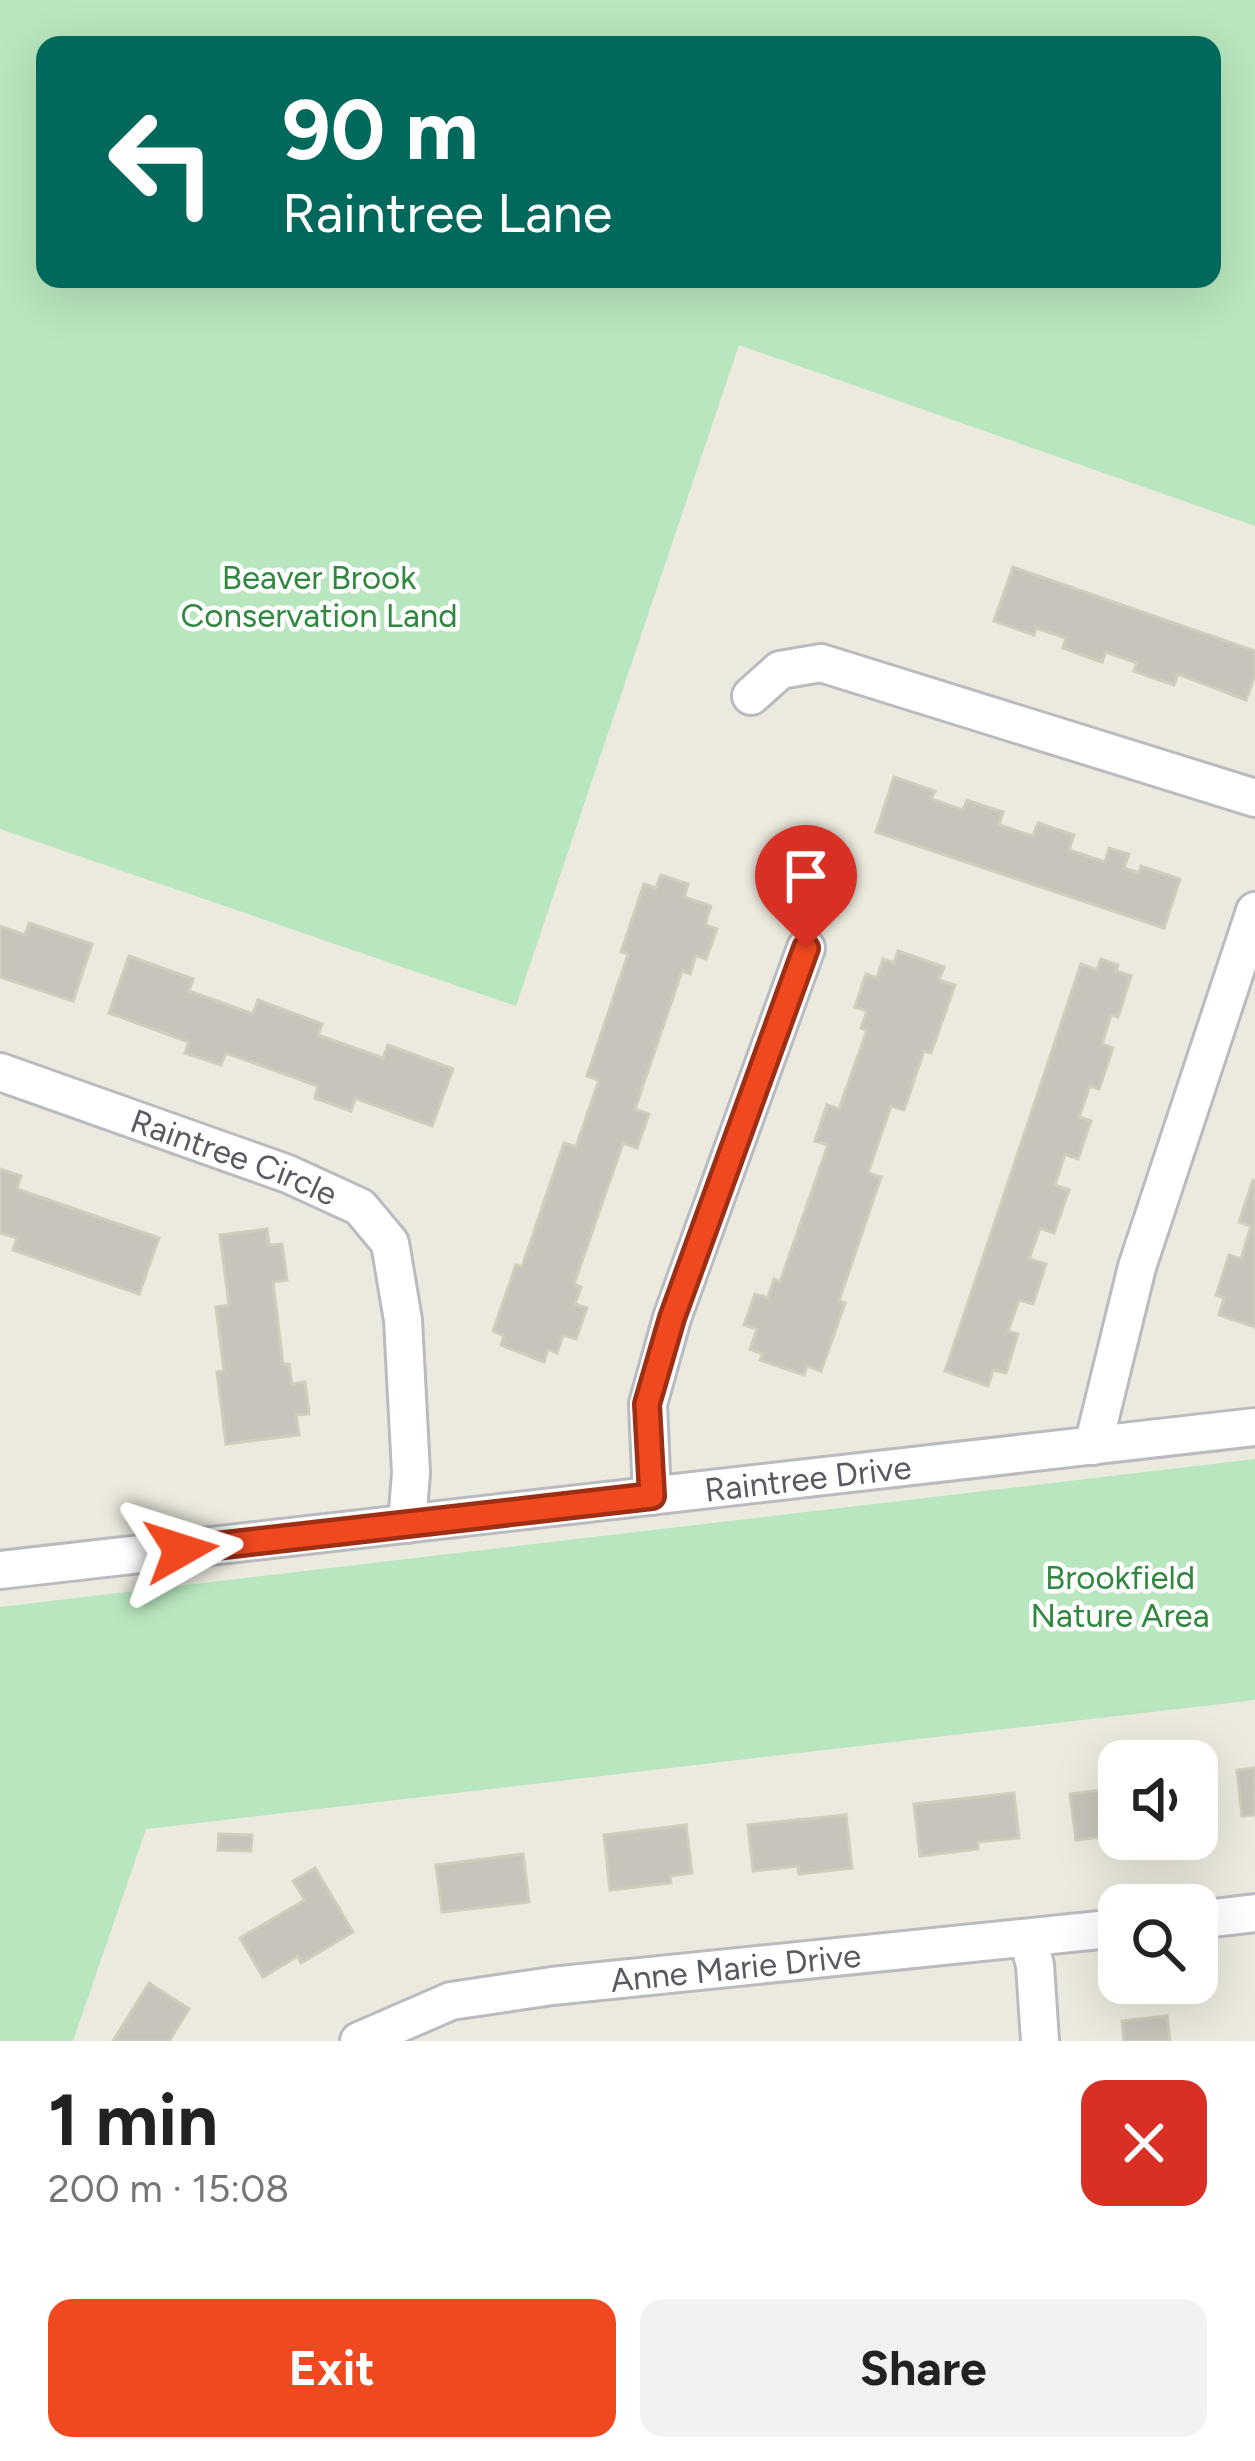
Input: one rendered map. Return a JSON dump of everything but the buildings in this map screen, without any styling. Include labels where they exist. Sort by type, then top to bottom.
[{"type":"street","points":[[751,696],[780,670],[821,663],[1255,798]]},
{"type":"street","points":[[1094,1446],[1137,1267],[1255,911]]},
{"type":"street","points":[[652,1496],[647,1404],[672,1318],[806,948]]},
{"type":"street","name":"Raintree Circle","points":[[0,1072],[288,1174],[360,1207],[391,1243],[404,1320],[411,1473],[407,1524]]},
{"type":"street","name":"Raintree Drive","points":[[0,1570],[1255,1427]]},
{"type":"street","points":[[1218,1917],[1255,1913]]},
{"type":"street","name":"Anne Marie Drive","points":[[359,2041],[451,2001],[502,1993],[1098,1931]]},
{"type":"street","points":[[1028,1939],[1035,1965],[1040,2041]]},
{"type":"green space","name":"Beaver Brook Conservation Land","points":[[0,0],[1255,0],[1255,526],[739,345],[516,1006],[0,829]]},
{"type":"green space","name":"Brookfield Nature Area","points":[[1255,1459],[1255,1700],[146,1829],[73,2041],[0,2041],[0,1607]]},
{"type":"route","points":[[181,1550],[652,1496],[647,1404],[672,1318],[806,948]]}]
